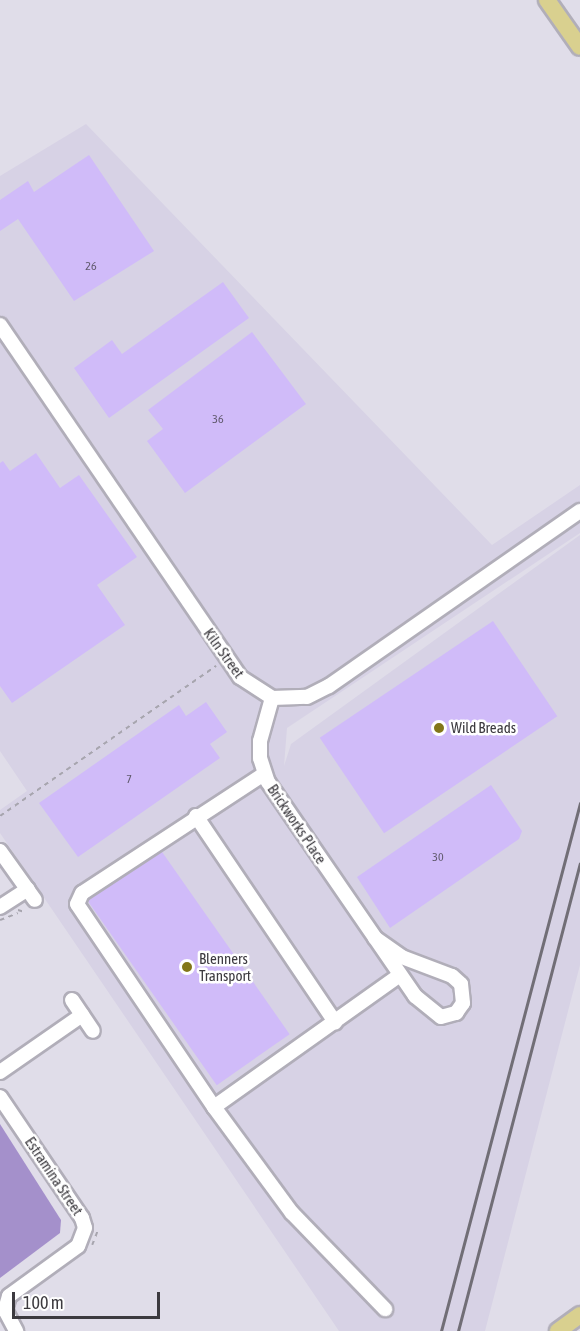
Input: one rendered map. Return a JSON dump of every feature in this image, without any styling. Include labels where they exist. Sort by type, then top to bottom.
[{"type":"main road","points":[[547,0],[580,47]]},
{"type":"main road","points":[[558,1331],[580,1315]]},
{"type":"street","name":"Kiln Street","points":[[0,325],[240,677],[272,698]]},
{"type":"street","points":[[272,698],[307,697],[329,686],[580,511]]},
{"type":"street","name":"Brickworks Place","points":[[272,698],[260,741],[264,774],[400,975],[415,996],[441,1017],[456,1012],[463,1003],[461,984],[452,976],[402,957],[375,938]]},
{"type":"street","points":[[264,774],[196,816],[82,893],[77,904],[214,1107],[292,1213],[385,1309]]},
{"type":"street","points":[[196,816],[335,1023]]},
{"type":"street","points":[[0,851],[32,894],[0,907]]},
{"type":"street","points":[[214,1107],[400,975]]},
{"type":"street","points":[[72,1000],[93,1031]]},
{"type":"street","points":[[0,1072],[82,1015]]},
{"type":"street","name":"Estramina Street","points":[[0,1096],[82,1218],[84,1228],[78,1246],[9,1296],[5,1310],[16,1331]]},
{"type":"path","points":[[0,816],[217,666],[222,672],[232,666]]},
{"type":"path","points":[[0,920],[19,913]]},
{"type":"path","points":[[86,1251],[93,1244],[97,1226]]},
{"type":"shaded area","points":[[86,124],[492,545],[580,485],[580,533],[287,728],[284,766],[291,744],[580,535],[580,965],[485,1331],[339,1331],[0,833],[0,810],[27,791],[0,751],[0,176]]},
{"type":"shaded area","points":[[0,1124],[61,1220],[60,1233],[0,1278]]},
{"type":"building","points":[[89,155],[154,251],[74,301],[18,219],[0,231],[0,200],[28,181],[34,192]]},
{"type":"building","points":[[223,282],[249,318],[109,418],[74,368],[112,340],[122,354]]},
{"type":"building","points":[[252,332],[306,404],[185,493],[147,441],[163,429],[148,410]]},
{"type":"building","points":[[36,453],[60,488],[79,475],[137,557],[97,585],[125,625],[12,703],[0,686],[0,463],[3,461],[10,471]]},
{"type":"building","name":"Wild Breads","points":[[493,621],[557,716],[384,833],[320,738]]},
{"type":"building","points":[[206,702],[227,732],[210,744],[220,758],[78,857],[39,803],[179,705],[186,716]]},
{"type":"building","points":[[491,785],[522,831],[519,839],[390,928],[357,877]]},
{"type":"building","name":"Blenners Transport","points":[[160,849],[290,1034],[217,1085],[87,900]]},
{"type":"railway","points":[[441,1331],[580,803]]},
{"type":"railway","points":[[458,1331],[580,864]]},
{"type":"place","name":"Wild Breads","points":[[439,728]]},
{"type":"place","name":"Blenners Transport","points":[[187,967]]}]
